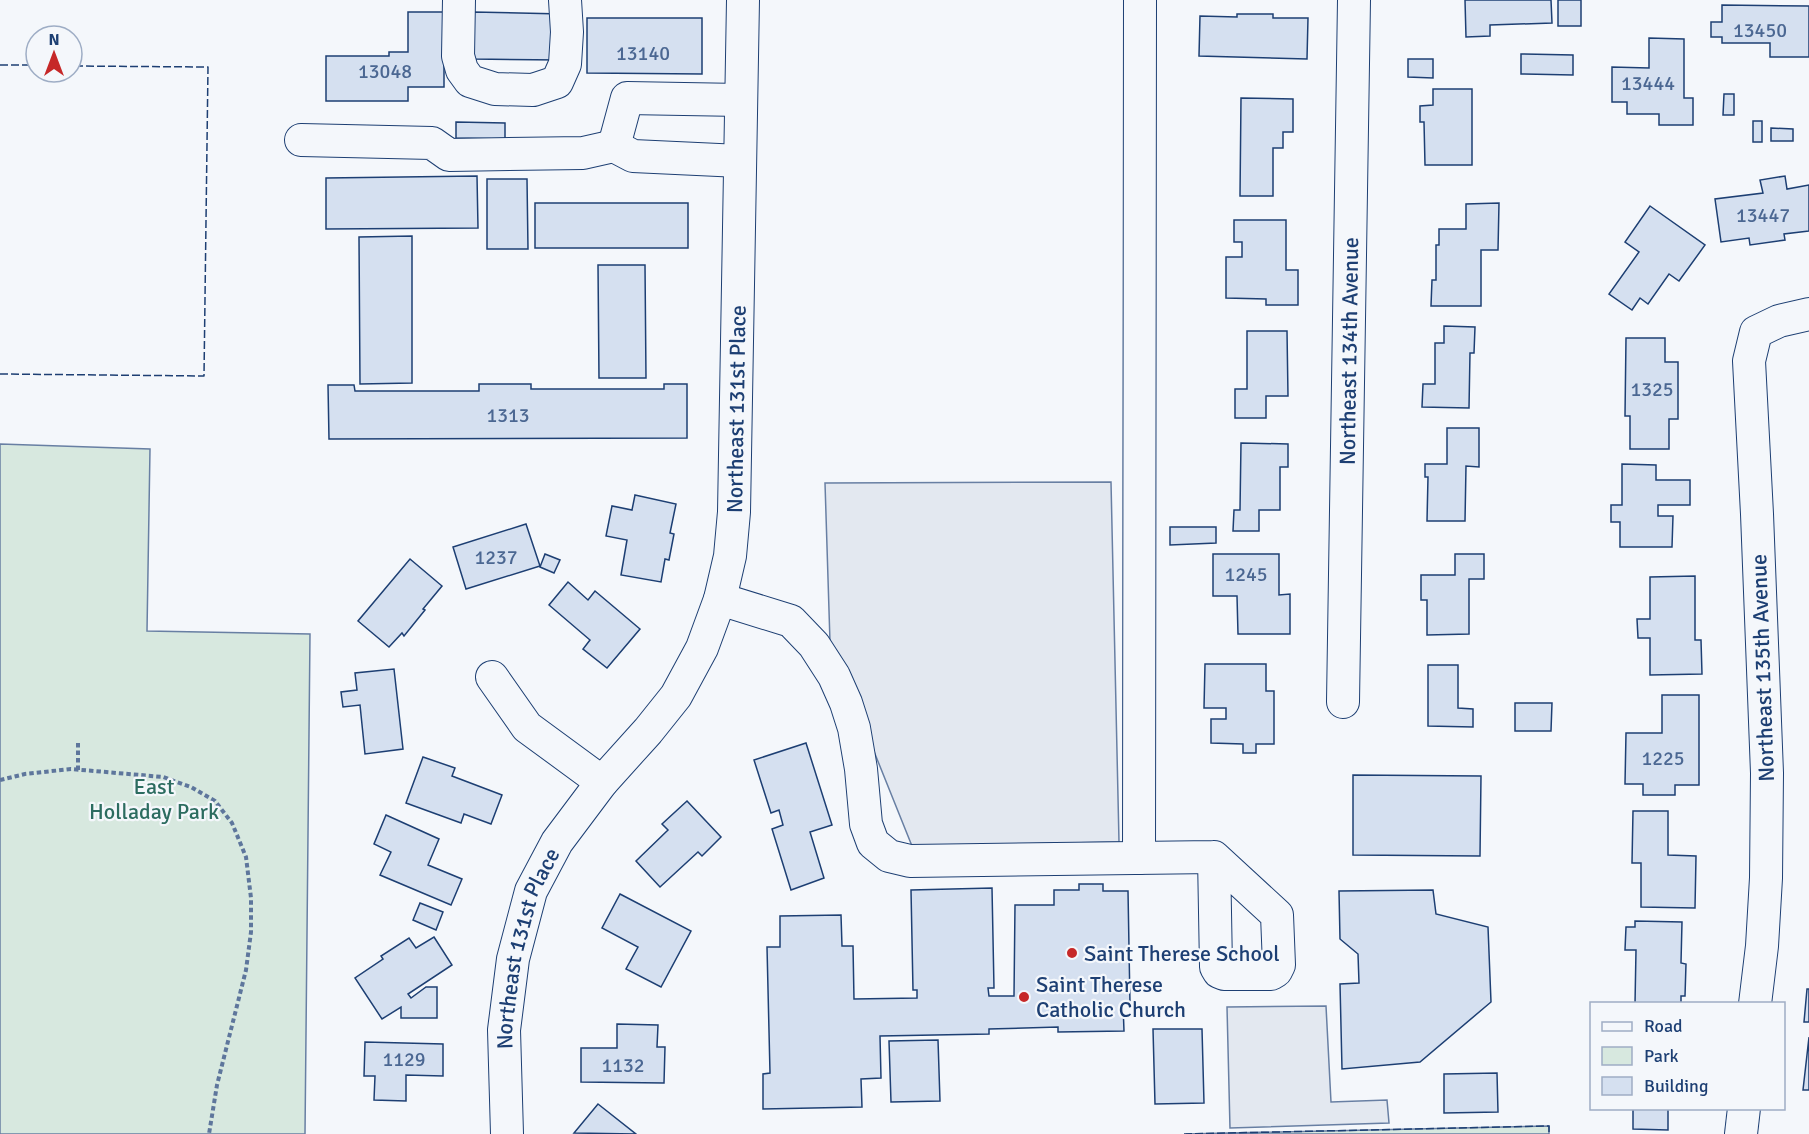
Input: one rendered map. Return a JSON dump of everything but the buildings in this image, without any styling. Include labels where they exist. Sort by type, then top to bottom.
[{"type":"street","points":[[459,0],[458,56],[466,76],[470,81],[495,89],[524,90],[533,90],[557,82],[565,64],[567,32],[565,0]]},
{"type":"street","name":"Northeast 131st Place","points":[[507,1134],[504,1030],[513,959],[531,891],[557,842],[602,782],[676,696],[702,648],[720,599],[730,556],[734,512],[743,0]]},
{"type":"street","points":[[1138,858],[1140,0]]},
{"type":"street","name":"Northeast 134th Avenue","points":[[1343,702],[1354,0]]},
{"type":"street","points":[[614,146],[627,98],[741,100]]},
{"type":"street","points":[[301,140],[432,143],[449,155],[583,153],[614,146],[633,156],[740,161]]},
{"type":"street","name":"Northeast 135th Avenue","points":[[1755,1002],[1762,946],[1766,878],[1767,784],[1749,361],[1756,332],[1779,321],[1809,314]]},
{"type":"street","points":[[720,599],[791,621],[823,658],[846,703],[854,728],[861,769],[866,824],[873,843],[889,856],[910,861],[1214,857]]},
{"type":"street","points":[[492,677],[527,727],[602,782]]},
{"type":"street","points":[[1741,1134],[1743,1110]]},
{"type":"path","points":[[78,740],[78,770]]},
{"type":"path","points":[[0,780],[25,774],[78,770],[163,777],[191,787],[215,801],[232,823],[246,857],[251,898],[251,932],[246,970],[217,1085],[209,1134]]},
{"type":"green space","name":"East Holladay Park","points":[[0,444],[150,449],[147,631],[310,634],[305,1134],[0,1134]]},
{"type":"green space","points":[[1549,1126],[1549,1134],[1186,1134]]},
{"type":"shaded area","points":[[1111,482],[1119,842],[912,846],[830,642],[825,483]]},
{"type":"shaded area","points":[[1326,1006],[1331,1102],[1387,1100],[1389,1123],[1230,1128],[1227,1007]]},
{"type":"fence","points":[[0,65],[24,65]]},
{"type":"fence","points":[[0,374],[204,376],[208,67],[84,66]]},
{"type":"fence","points":[[1184,1134],[1549,1126],[1549,1134]]},
{"type":"place","name":"Saint Therese School","points":[[1072,953]]},
{"type":"place","name":"Saint Therese Catholic Church","points":[[1024,997]]}]
